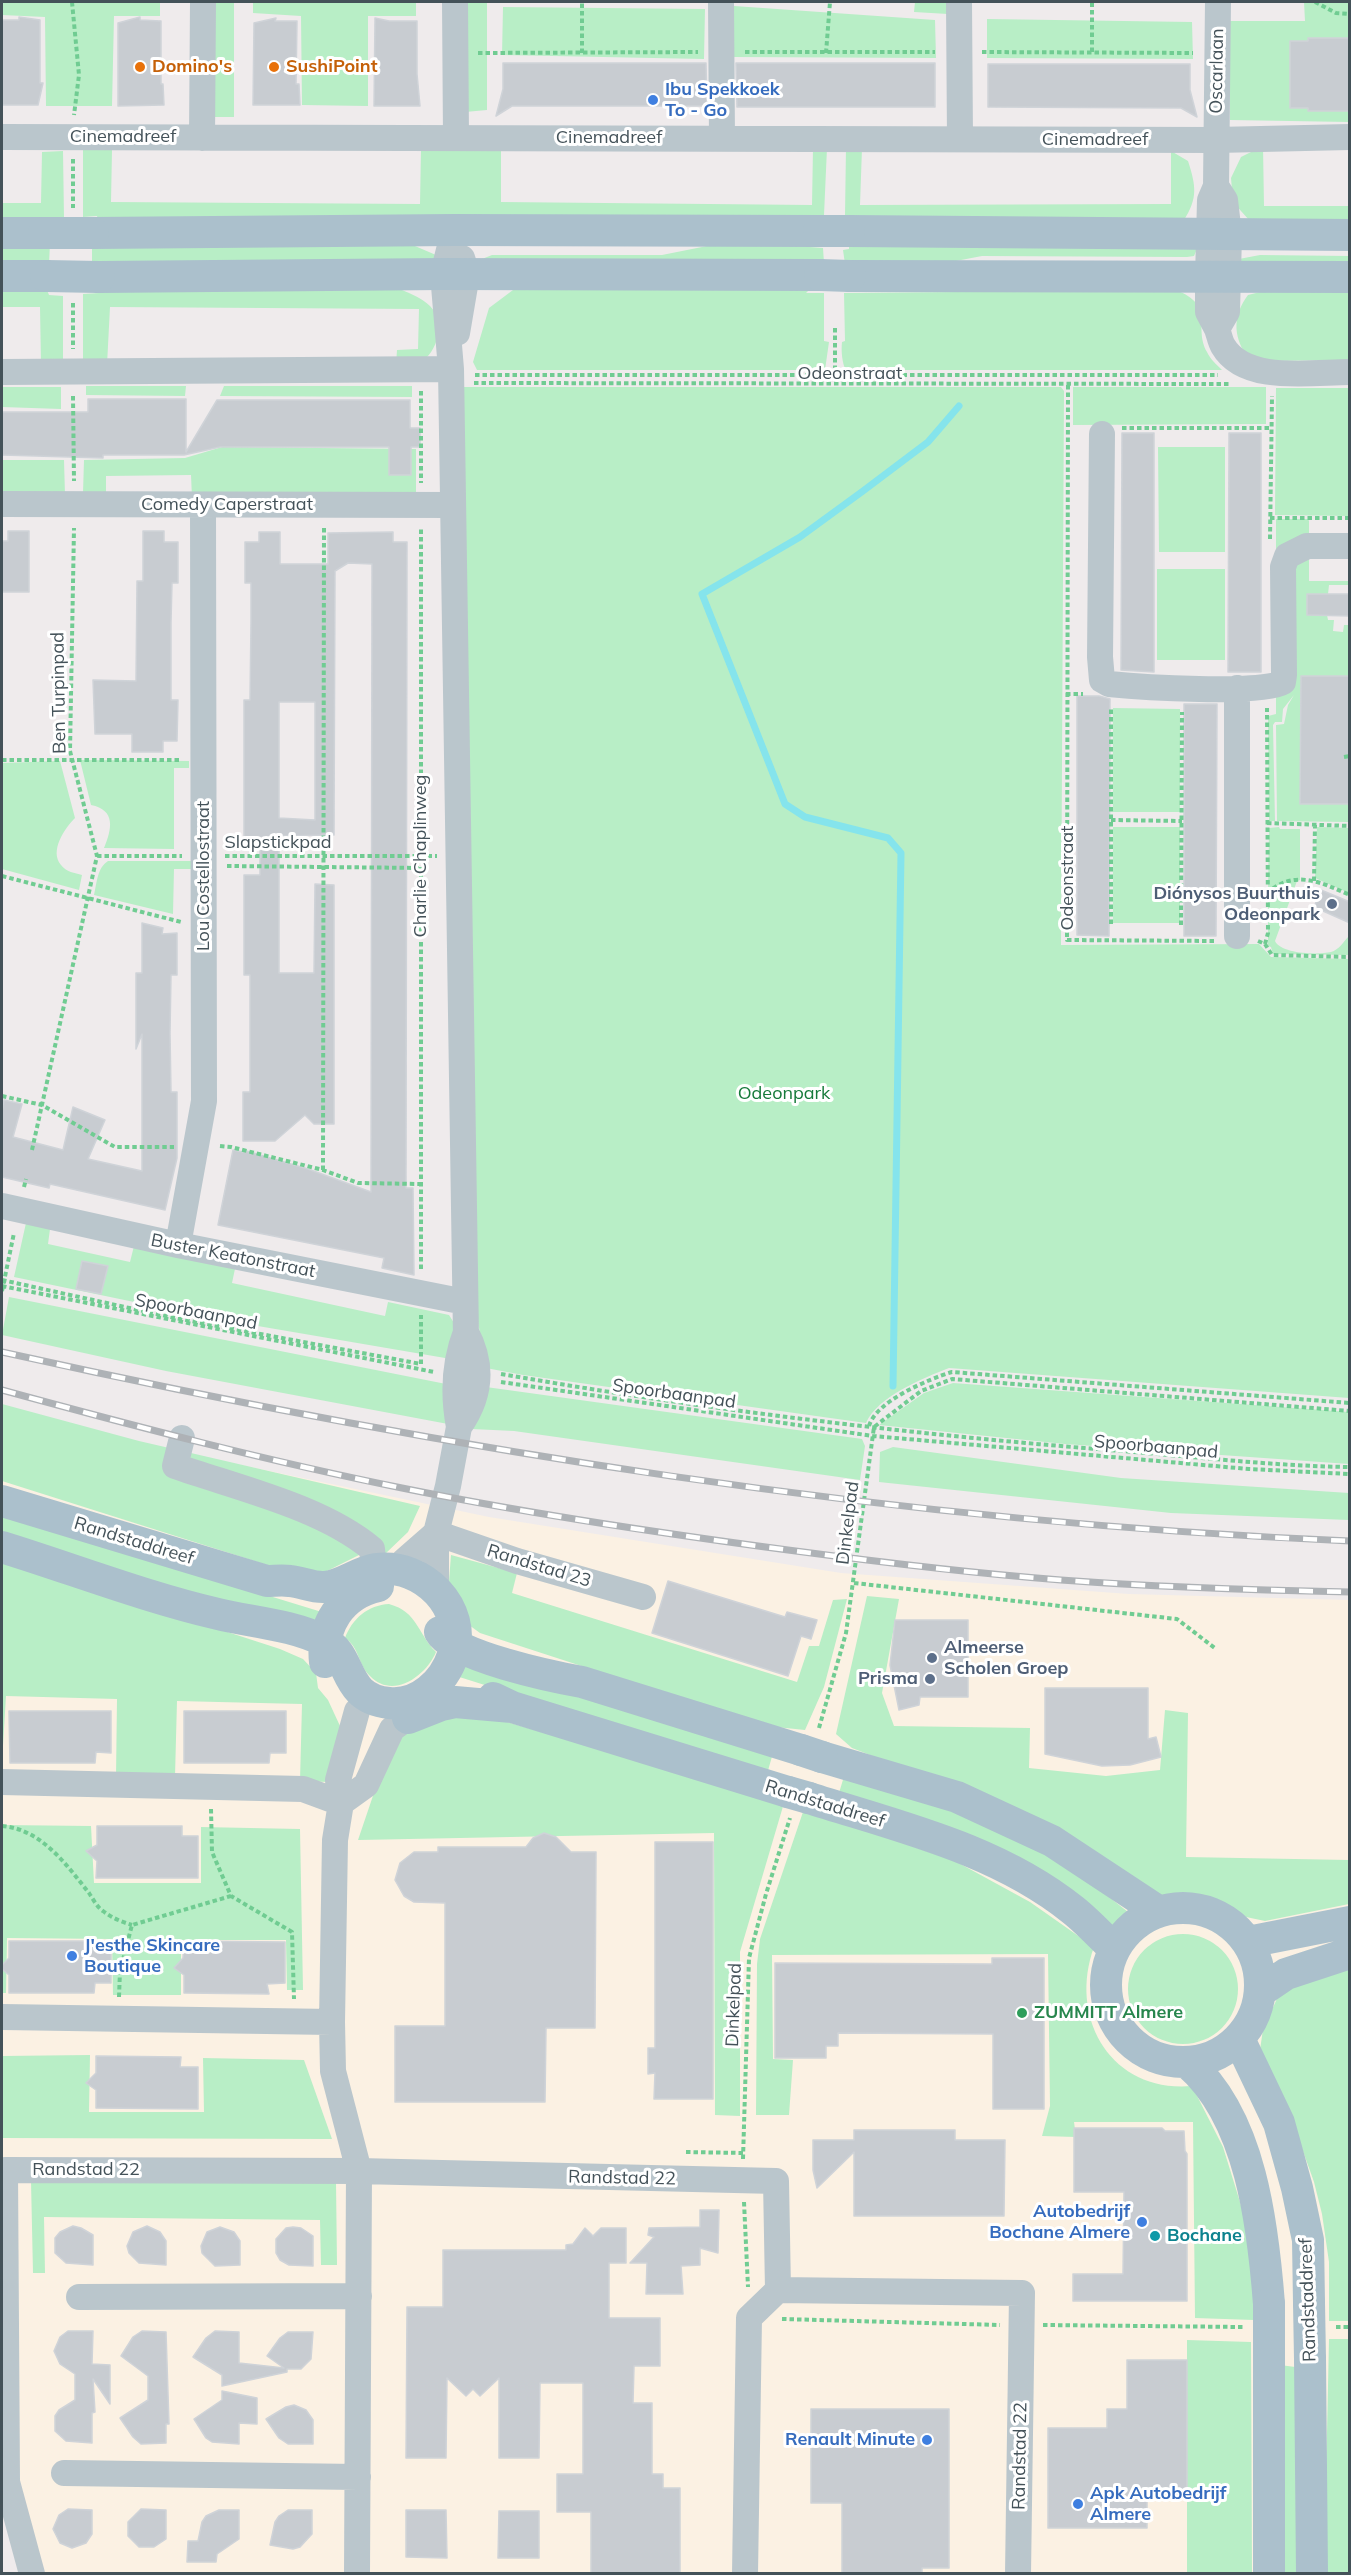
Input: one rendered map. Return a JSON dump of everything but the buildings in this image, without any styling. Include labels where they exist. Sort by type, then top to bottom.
[{"type":"main road","points":[[2,233],[454,230],[1350,235]]},
{"type":"main road","points":[[2,276],[455,274],[1350,277]]},
{"type":"main road","name":"Randstaddreef","points":[[2,1501],[267,1581],[291,1581],[317,1587],[371,1581]]},
{"type":"main road","points":[[2,1547],[219,1614],[259,1621],[324,1651]]},
{"type":"main road","points":[[419,1577],[436,1589],[449,1607],[455,1638],[444,1673],[400,1708],[337,1691],[324,1651],[331,1620],[371,1581],[419,1577]]},
{"type":"main road","points":[[371,1581],[410,1591],[420,1598],[434,1616],[441,1635],[455,1638],[463,1634],[556,1665],[582,1682],[957,1797],[1052,1841],[1131,1896],[1158,1911]]},
{"type":"main road","name":"Randstaddreef","points":[[400,1708],[455,1702],[512,1707],[939,1839],[995,1861],[1036,1885],[1074,1910],[1113,1948]]},
{"type":"main road","points":[[1196,1908],[1216,1915],[1232,1925],[1248,1942],[1259,1966],[1261,1991],[1251,2023],[1239,2039],[1213,2057],[1188,2063],[1153,2057],[1127,2040],[1112,2018],[1106,1995],[1105,1977],[1113,1948],[1123,1934],[1136,1923],[1158,1911],[1196,1908]]},
{"type":"main road","points":[[1248,1942],[1350,1922]]},
{"type":"main road","points":[[1261,1991],[1286,1974],[1350,1953]]},
{"type":"main road","name":"Randstaddreef","points":[[1239,2039],[1279,2123],[1297,2188],[1308,2240],[1312,2574]]},
{"type":"main road","points":[[1188,2063],[1203,2076],[1218,2095],[1248,2167],[1263,2232],[1269,2304],[1269,2574]]},
{"type":"street","points":[[202,138],[203,2]]},
{"type":"street","points":[[455,2],[456,138]]},
{"type":"street","points":[[721,2],[722,139]]},
{"type":"street","points":[[959,2],[960,139]]},
{"type":"street","name":"Oscarlaan","points":[[1216,140],[1218,2]]},
{"type":"street","name":"Cinemadreef","points":[[2,137],[1216,140],[1350,137]]},
{"type":"street","points":[[1216,140],[1216,186],[1225,200],[1219,235],[1218,278],[1227,312],[1217,328],[1228,352],[1243,376],[1350,372]]},
{"type":"street","name":"Charlie Chaplinweg","points":[[436,1589],[436,1533],[459,1427],[455,1407],[467,1372],[459,1351],[466,1334],[453,505],[454,230]]},
{"type":"street","points":[[2,372],[452,377]]},
{"type":"street","points":[[1098,430],[1100,657],[1102,680],[1109,684],[1237,688],[1277,686],[1283,682],[1283,567],[1287,556],[1307,546],[1350,546]]},
{"type":"street","name":"Comedy Caperstraat","points":[[2,504],[453,505]]},
{"type":"street","name":"Lou Costellostraat","points":[[178,1245],[204,1101],[203,505]]},
{"type":"street","points":[[1237,688],[1239,939]]},
{"type":"street","name":"Buster Keatonstraat","points":[[10,1208],[178,1245],[465,1302]]},
{"type":"street","points":[[182,1438],[175,1466],[296,1507],[352,1533],[372,1549],[371,1581]]},
{"type":"street","points":[[371,1581],[404,1561],[436,1533]]},
{"type":"street","name":"Randstad 23","points":[[436,1533],[517,1561],[643,1597]]},
{"type":"street","points":[[357,2574],[359,2171],[333,2071],[335,1840],[341,1803],[338,1780],[400,1708]]},
{"type":"street","points":[[341,1803],[366,1785],[400,1708]]},
{"type":"street","points":[[2,1782],[303,1789],[341,1803]]},
{"type":"street","points":[[2,2017],[332,2022]]},
{"type":"street","name":"Randstad 22","points":[[32,2574],[7,2481],[5,2170],[359,2171],[776,2181],[778,2290],[1022,2293],[1018,2574]]},
{"type":"street","points":[[745,2574],[749,2318],[778,2290]]},
{"type":"street","points":[[80,2297],[358,2296]]},
{"type":"street","points":[[64,2473],[358,2477]]},
{"type":"path","points":[[72,2],[80,75],[73,137]]},
{"type":"path","points":[[582,2],[582,53]]},
{"type":"path","points":[[826,53],[830,2]]},
{"type":"path","points":[[1092,2],[1092,52]]},
{"type":"path","points":[[1315,2],[1336,13],[1350,14]]},
{"type":"path","points":[[455,53],[1218,53]]},
{"type":"path","points":[[835,328],[835,374]]},
{"type":"path","name":"Ben Turpinpad","points":[[32,1150],[97,856],[70,751],[74,504],[73,333]]},
{"type":"path","name":"Odeonstraat","points":[[452,377],[469,375],[835,374],[1243,376]]},
{"type":"path","name":"Odeonstraat","points":[[452,377],[1068,384],[1243,376]]},
{"type":"path","name":"Odeonstraat","points":[[1068,384],[1067,940],[1239,939]]},
{"type":"path","name":"Charlie Chaplinweg","points":[[421,390],[421,1362]]},
{"type":"path","points":[[1068,427],[1098,430],[1272,428]]},
{"type":"path","points":[[1270,518],[1350,518]]},
{"type":"path","points":[[323,1170],[324,520]]},
{"type":"path","points":[[1066,694],[1089,694]]},
{"type":"path","points":[[1111,709],[1111,924]]},
{"type":"path","points":[[1181,925],[1182,710]]},
{"type":"path","points":[[2,760],[203,760]]},
{"type":"path","points":[[1111,820],[1182,820]]},
{"type":"path","points":[[1267,823],[1350,826]]},
{"type":"path","points":[[1314,881],[1315,825]]},
{"type":"path","name":"Slapstickpad","points":[[97,856],[203,861],[325,856],[458,856]]},
{"type":"path","points":[[203,861],[325,867],[421,868]]},
{"type":"path","points":[[2,876],[204,928]]},
{"type":"path","points":[[1267,894],[1284,881],[1314,881],[1350,895]]},
{"type":"path","points":[[1239,939],[1265,944],[1272,955],[1350,957]]},
{"type":"path","points":[[2,1288],[10,1208]]},
{"type":"path","name":"Spoorbaanpad","points":[[2,1280],[175,1318],[467,1372],[709,1406],[872,1427],[1065,1447],[1350,1467]]},
{"type":"path","name":"Spoorbaanpad","points":[[2,1288],[467,1372],[873,1436],[1249,1469],[1350,1474]]},
{"type":"path","points":[[872,1427],[877,1412],[918,1385],[952,1372],[1350,1403]]},
{"type":"path","points":[[872,1427],[921,1390],[952,1380],[1350,1411]]},
{"type":"path","name":"Dinkelpad","points":[[833,1683],[846,1633],[854,1583],[873,1436],[872,1427]]},
{"type":"path","points":[[854,1583],[1177,1619],[1216,1649]]},
{"type":"path","points":[[211,1786],[212,1852],[231,1896],[292,1932],[294,1948],[293,2021]]},
{"type":"path","points":[[2,1826],[23,1832],[46,1844],[101,1910],[117,1920],[132,1925],[231,1896]]},
{"type":"path","name":"Dinkelpad","points":[[749,2318],[743,2153],[749,1958],[776,1862]]},
{"type":"path","points":[[119,2019],[120,1971],[132,1925]]},
{"type":"path","points":[[749,2318],[1023,2325],[1245,2327]]},
{"type":"path","points":[[1333,2327],[1350,2327]]},
{"type":"shaded area","points":[[2,1415],[489,1517],[841,1573],[1129,1594],[1349,1600],[1349,2573],[27,2573],[2,2470]]},
{"type":"green space","points":[[2,2],[160,2],[160,16],[114,16],[112,106],[46,106],[45,17],[2,15]]},
{"type":"green space","points":[[213,2],[234,2],[234,117],[212,117]]},
{"type":"green space","points":[[253,2],[416,2],[416,16],[368,16],[368,106],[302,105],[301,16],[253,13]]},
{"type":"green space","points":[[464,2],[487,2],[487,110],[465,112]]},
{"type":"green space","points":[[915,2],[948,2],[948,14],[914,12]]},
{"type":"green space","points":[[1304,2],[1349,2],[1349,122],[1230,120],[1230,21],[1305,21]]},
{"type":"green space","points":[[734,6],[935,20],[936,58],[733,57]]},
{"type":"green space","points":[[503,7],[705,9],[704,59],[502,55]]},
{"type":"green space","points":[[987,19],[1192,22],[1193,59],[987,58]]},
{"type":"green space","points":[[1263,146],[1264,206],[1349,206],[1349,224],[1249,220],[1233,202],[1231,178],[1241,157]]},
{"type":"green space","points":[[846,147],[862,148],[860,205],[1171,204],[1171,151],[1188,161],[1193,178],[1194,198],[1184,220],[856,223],[845,215]]},
{"type":"green space","points":[[501,148],[501,202],[812,205],[813,148],[827,148],[824,215],[816,222],[98,220],[97,216],[83,217],[83,150],[112,150],[111,202],[420,204],[421,149]]},
{"type":"green space","points":[[63,151],[64,218],[2,221],[2,203],[41,203],[42,152]]},
{"type":"green space","points":[[2,243],[50,243],[49,264],[2,264]]},
{"type":"green space","points":[[849,243],[1197,249],[1194,256],[1187,257],[982,256],[940,264],[845,264],[843,250],[849,249]]},
{"type":"green space","points":[[92,244],[397,245],[415,246],[436,255],[438,260],[92,263]]},
{"type":"green space","points":[[823,244],[823,247],[810,248],[823,248],[824,263],[482,259],[492,255],[662,255],[712,245]]},
{"type":"green space","points":[[1260,255],[1349,256],[1349,267],[1241,264],[1239,259]]},
{"type":"green space","points":[[810,289],[806,293],[824,293],[824,341],[829,342],[825,370],[477,370],[473,362],[489,308],[513,290]]},
{"type":"green space","points":[[2,290],[47,290],[49,295],[63,296],[63,365],[41,364],[40,307],[2,307]]},
{"type":"green space","points":[[99,290],[402,290],[420,298],[430,306],[438,320],[438,337],[431,352],[419,363],[396,366],[397,350],[418,349],[419,309],[110,307],[107,365],[83,364],[83,294],[99,293]]},
{"type":"green space","points":[[1176,290],[1196,303],[1200,310],[1203,343],[1210,357],[1222,370],[846,370],[843,361],[844,293]]},
{"type":"green space","points":[[1268,290],[1349,290],[1349,360],[1263,361],[1246,355],[1237,332],[1237,318],[1248,295]]},
{"type":"green space","points":[[86,386],[186,386],[185,396],[86,395]]},
{"type":"green space","points":[[224,386],[412,386],[412,397],[220,396]]},
{"type":"green space","points":[[2,387],[61,387],[61,409],[2,407]]},
{"type":"green space","name":"Odeonpark","points":[[455,387],[1061,387],[1064,391],[1061,945],[1259,944],[1271,957],[1349,959],[1349,1398],[949,1368],[914,1383],[890,1397],[880,1405],[866,1423],[486,1368],[478,1322]]},
{"type":"green space","points":[[1073,387],[1266,387],[1266,424],[1073,425]]},
{"type":"green space","points":[[1276,388],[1349,388],[1349,516],[1275,515]]},
{"type":"green space","points":[[222,447],[416,449],[416,497],[192,498],[191,475],[106,476],[106,493],[83,493],[84,460],[185,458]]},
{"type":"green space","points":[[1158,447],[1225,447],[1225,552],[1159,552]]},
{"type":"green space","points":[[2,460],[64,460],[65,495],[2,495]]},
{"type":"green space","points":[[1276,519],[1308,519],[1309,540],[1276,560]]},
{"type":"green space","points":[[1309,556],[1309,581],[1349,581],[1349,585],[1329,585],[1328,594],[1307,594],[1307,615],[1327,615],[1328,620],[1334,620],[1333,631],[1343,632],[1344,625],[1349,625],[1350,676],[1301,676],[1300,804],[1349,804],[1349,822],[1269,821],[1268,716],[1276,714],[1276,694],[1294,564]],"holes":[[[1294,695],[1288,705],[1284,724],[1276,725],[1277,821],[1275,821],[1273,725],[1275,722],[1282,722],[1283,709]]]},
{"type":"green space","points":[[1157,569],[1225,569],[1225,660],[1157,660]]},
{"type":"green space","points":[[1113,708],[1180,709],[1180,812],[1113,812]]},
{"type":"green space","points":[[80,760],[189,761],[189,768],[174,768],[174,849],[104,848],[109,834],[110,821],[105,811],[91,805]]},
{"type":"green space","points":[[60,761],[75,818],[63,834],[57,853],[63,867],[82,875],[79,890],[2,869],[2,763]]},
{"type":"green space","points":[[1113,827],[1180,827],[1180,923],[1113,923]]},
{"type":"green space","points":[[1279,827],[1280,829],[1300,829],[1300,880],[1297,881],[1275,941],[1284,949],[1292,951],[1325,953],[1336,949],[1349,936],[1349,955],[1273,954],[1271,947],[1268,946],[1268,893],[1284,881],[1268,892],[1269,828]]},
{"type":"green space","points":[[1317,827],[1349,828],[1349,893],[1315,878]]},
{"type":"green space","points":[[108,861],[192,861],[192,869],[174,869],[173,914],[94,895],[100,872]]},
{"type":"green space","points":[[26,1223],[50,1229],[48,1244],[130,1262],[135,1242],[236,1264],[232,1283],[385,1316],[388,1302],[449,1315],[456,1326],[451,1359],[211,1318],[14,1277]]},
{"type":"green space","points":[[9,1297],[446,1384],[448,1424],[166,1371],[2,1335]]},
{"type":"green space","points":[[953,1383],[1349,1412],[1349,1464],[1065,1444],[879,1425],[924,1393]]},
{"type":"green space","points":[[486,1387],[862,1439],[865,1446],[860,1480],[514,1431],[472,1429]]},
{"type":"green space","points":[[2,1404],[139,1441],[420,1506],[408,1532],[385,1554],[359,1555],[327,1571],[305,1577],[2,1481]]},
{"type":"green space","points":[[893,1447],[1121,1478],[1349,1493],[1349,1520],[1171,1513],[879,1482],[880,1452]]},
{"type":"green space","points":[[2,1514],[325,1613],[317,1632],[2,1534]]},
{"type":"green space","points":[[451,1555],[517,1573],[512,1593],[797,1682],[809,1646],[819,1646],[833,1600],[847,1599],[824,1687],[805,1730],[766,1726],[480,1633],[469,1625],[449,1581]]},
{"type":"green space","points":[[2,1559],[280,1649],[303,1659],[316,1673],[318,1688],[328,1700],[340,1726],[329,1782],[300,1781],[302,1704],[177,1701],[175,1776],[116,1777],[117,1699],[6,1696],[2,1762]]},
{"type":"green space","points":[[867,1596],[899,1599],[882,1693],[894,1726],[1030,1728],[1029,1768],[1106,1776],[1160,1770],[1165,1710],[1188,1713],[1186,1857],[1349,1860],[1349,1904],[1265,1921],[1246,1917],[1203,1896],[1153,1898],[888,1762],[852,1748],[836,1734]]},
{"type":"green space","points":[[389,1604],[406,1612],[412,1618],[436,1652],[425,1669],[417,1676],[408,1682],[389,1686],[379,1683],[366,1672],[354,1647],[345,1638],[356,1619],[362,1614],[374,1607]]},
{"type":"green space","points":[[461,1654],[773,1753],[767,1774],[453,1675]]},
{"type":"green space","points":[[466,1710],[784,1803],[740,1952],[740,2116],[715,2115],[714,1833],[358,1840],[377,1784],[397,1738],[413,1725]]},
{"type":"green space","points":[[845,1773],[970,1815],[1066,1863],[1128,1912],[1112,1930],[839,1793]]},
{"type":"green space","points":[[804,1809],[955,1861],[1030,1902],[1094,1947],[1087,1974],[1087,2000],[1092,2024],[1103,2046],[1119,2064],[1139,2077],[1163,2085],[1192,2086],[1223,2147],[1247,2229],[1252,2268],[1254,2320],[1195,2318],[1193,2122],[1074,2122],[1076,2137],[1042,2136],[1050,2106],[1048,1954],[772,1955],[773,2059],[793,2060],[789,2115],[756,2115],[757,1964],[760,1939]]},
{"type":"green space","points":[[2,1825],[91,1826],[94,1883],[201,1883],[201,1827],[300,1829],[303,1990],[287,1990],[286,1940],[181,1940],[181,1995],[113,1995],[112,1939],[7,1938],[6,1993],[2,1993]]},
{"type":"green space","points":[[1183,1934],[1204,1938],[1222,1950],[1234,1968],[1238,1989],[1234,2010],[1222,2028],[1204,2040],[1183,2044],[1162,2040],[1144,2028],[1132,2010],[1128,1989],[1132,1968],[1144,1950],[1162,1938]]},
{"type":"green space","points":[[1349,1959],[1349,2321],[1329,2321],[1329,2262],[1322,2214],[1314,2182],[1293,2123],[1260,2050],[1263,2029],[1281,1990]]},
{"type":"green space","points":[[90,2055],[89,2112],[204,2112],[203,2058],[304,2060],[332,2139],[2,2138],[2,2056]]},
{"type":"green space","points":[[31,2181],[336,2182],[337,2265],[321,2265],[320,2220],[44,2217],[45,2273],[33,2273]]},
{"type":"green space","points":[[1329,2339],[1349,2339],[1349,2573],[1324,2574]]},
{"type":"green space","points":[[1187,2340],[1251,2342],[1252,2573],[1187,2574]]},
{"type":"green space","points":[[1280,2365],[1303,2368],[1302,2573],[1280,2574]]},
{"type":"waterway","points":[[893,1386],[901,853],[888,838],[805,817],[785,804],[702,594],[800,537],[863,491],[928,442],[959,406]]},
{"type":"railway","points":[[2,1352],[335,1420],[503,1450],[672,1476],[841,1499],[1010,1517],[1180,1531],[1350,1541]]},
{"type":"railway","points":[[2,1390],[101,1417],[351,1478],[546,1515],[643,1530],[856,1559],[1027,1577],[1169,1586],[1350,1592]]},
{"type":"place","name":"Domino's","points":[[140,67]]},
{"type":"place","name":"SushiPoint","points":[[274,67]]},
{"type":"place","name":"Ibu Spekkoek To - Go","points":[[653,100]]},
{"type":"place","name":"Diónysos Buurthuis Odeonpark","points":[[1332,904]]},
{"type":"place","name":"Almeerse Scholen Groep","points":[[932,1658]]},
{"type":"place","name":"Prisma","points":[[930,1679]]},
{"type":"place","name":"J'esthe Skincare Boutique","points":[[72,1956]]},
{"type":"place","name":"ZUMMITT Almere","points":[[1022,2013]]},
{"type":"place","name":"Autobedrijf Bochane Almere","points":[[1142,2222]]},
{"type":"place","name":"Bochane","points":[[1155,2236]]},
{"type":"place","name":"Renault Minute","points":[[927,2440]]},
{"type":"place","name":"Apk Autobedrijf Almere","points":[[1078,2504]]}]
